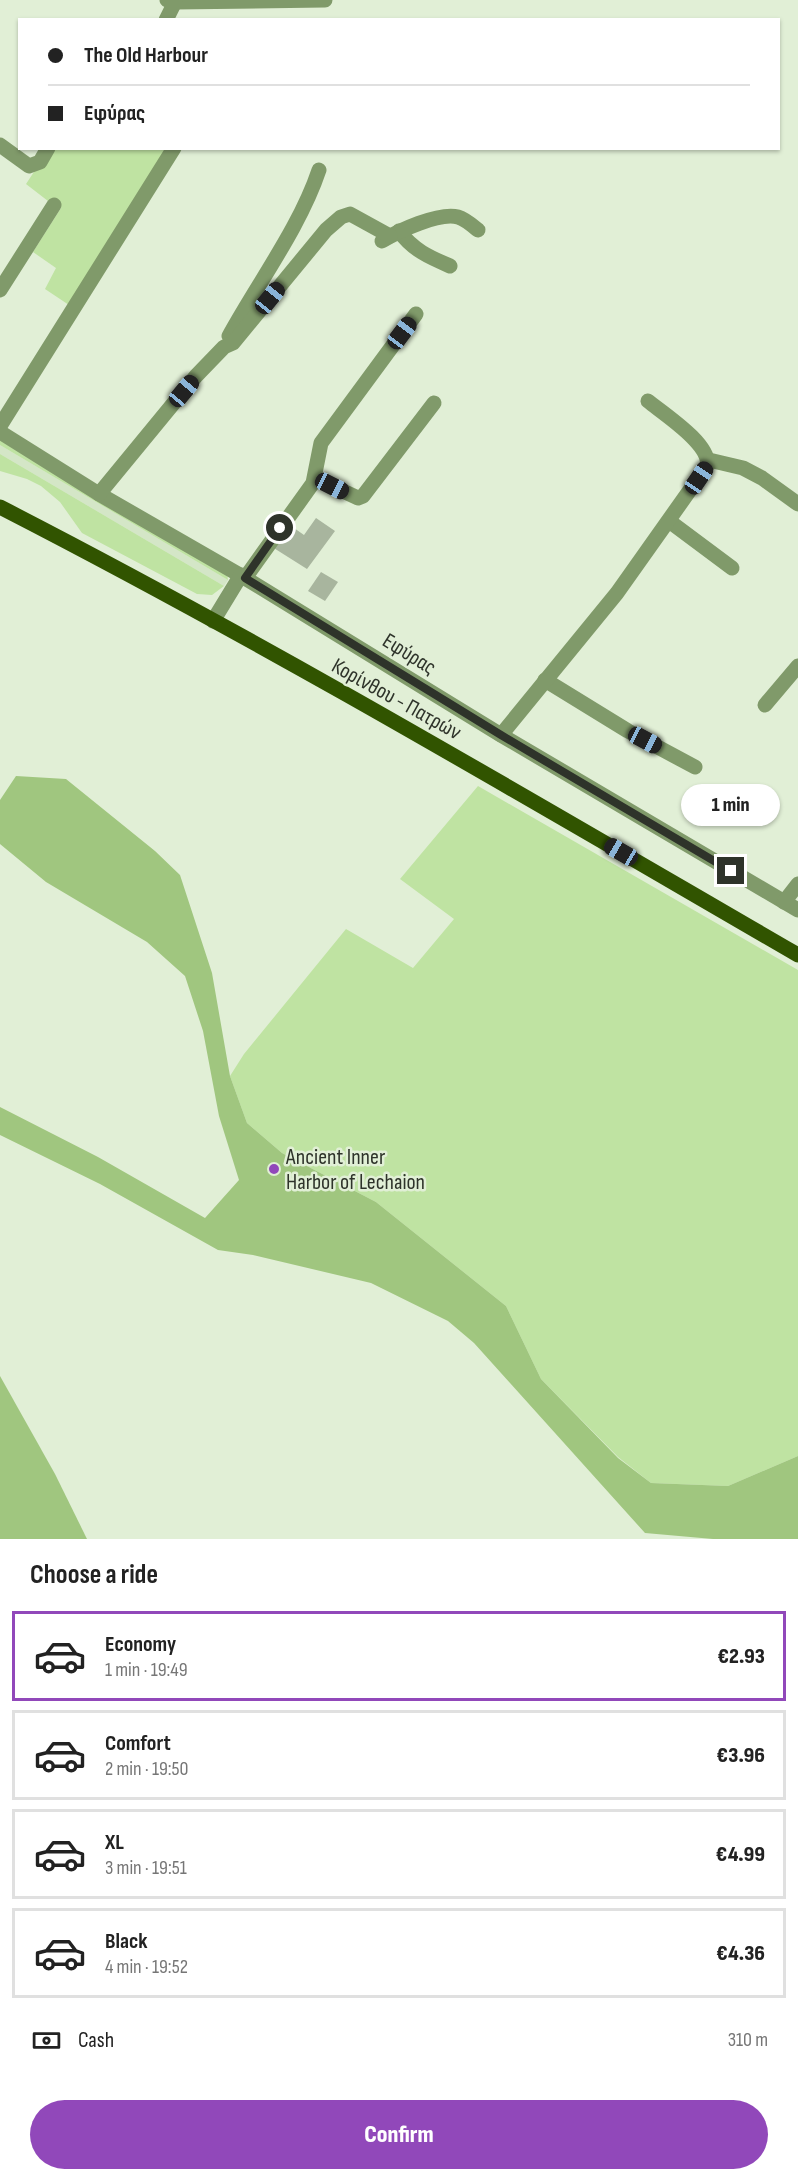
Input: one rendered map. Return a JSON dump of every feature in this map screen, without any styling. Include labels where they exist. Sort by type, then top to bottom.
[{"type":"main road","name":"Κορίνθου - Πατρών","points":[[0,507],[213,621],[483,773],[798,955]]},
{"type":"street","points":[[167,18],[171,1],[325,0]]},
{"type":"street","points":[[0,146],[28,166],[40,162],[47,150]]},
{"type":"street","points":[[0,426],[173,150]]},
{"type":"street","points":[[99,494],[196,376],[224,347],[314,185],[319,170]]},
{"type":"street","points":[[0,290],[54,205]]},
{"type":"street","points":[[224,347],[233,343],[326,230],[341,217],[350,214],[450,267]]},
{"type":"street","points":[[390,236],[411,224],[456,216],[478,230]]},
{"type":"street","points":[[213,621],[315,478],[316,458],[321,443],[416,314]]},
{"type":"street","points":[[501,735],[617,593],[707,466],[709,460],[705,450],[648,401]]},
{"type":"street","points":[[315,478],[349,495],[358,498],[363,496],[434,404]]},
{"type":"street","name":"Εφύρας","points":[[0,432],[99,494],[243,576],[501,735],[798,910]]},
{"type":"street","points":[[709,460],[743,468],[762,478],[798,504]]},
{"type":"street","points":[[669,521],[732,568]]},
{"type":"street","points":[[765,705],[798,666]]},
{"type":"street","points":[[545,680],[628,731],[695,766]]},
{"type":"street","points":[[784,902],[798,884]]},
{"type":"shaded area","points":[[48,150],[166,150],[69,305],[45,289],[56,268],[33,252],[61,208],[26,184]]},
{"type":"shaded area","points":[[0,439],[227,573],[228,580],[0,445]]},
{"type":"shaded area","points":[[0,445],[228,580],[224,586],[0,454]]},
{"type":"shaded area","points":[[0,454],[224,586],[212,595],[197,594],[82,533],[60,502],[41,486],[0,471]]},
{"type":"shaded area","name":"Ancient Inner Harbor of Lechaion","points":[[16,776],[66,779],[155,851],[180,875],[212,973],[230,1076],[247,1123],[282,1153],[376,1202],[506,1306],[541,1379],[618,1458],[651,1483],[728,1486],[798,1456],[798,1539],[713,1539],[645,1533],[474,1343],[448,1321],[371,1283],[253,1255],[218,1250],[100,1184],[0,1135],[0,1107],[98,1157],[205,1218],[239,1180],[219,1116],[203,1031],[185,976],[147,942],[46,882],[0,844],[0,800]]},
{"type":"shaded area","points":[[478,786],[798,970],[798,1456],[728,1486],[651,1483],[618,1457],[541,1379],[506,1306],[376,1202],[282,1153],[247,1123],[230,1076],[244,1054],[346,929],[413,968],[454,919],[400,879]]},
{"type":"shaded area","points":[[0,1376],[55,1474],[87,1539],[0,1539]]},
{"type":"building","points":[[316,518],[335,531],[307,569],[269,545],[284,521],[304,535]]},
{"type":"building","points":[[321,572],[338,582],[325,601],[308,591]]},
{"type":"place","name":"Ancient Inner Harbor of Lechaion","points":[[274,1169]]},
{"type":"route","points":[[280,528],[245,578],[501,735],[731,871]]}]
